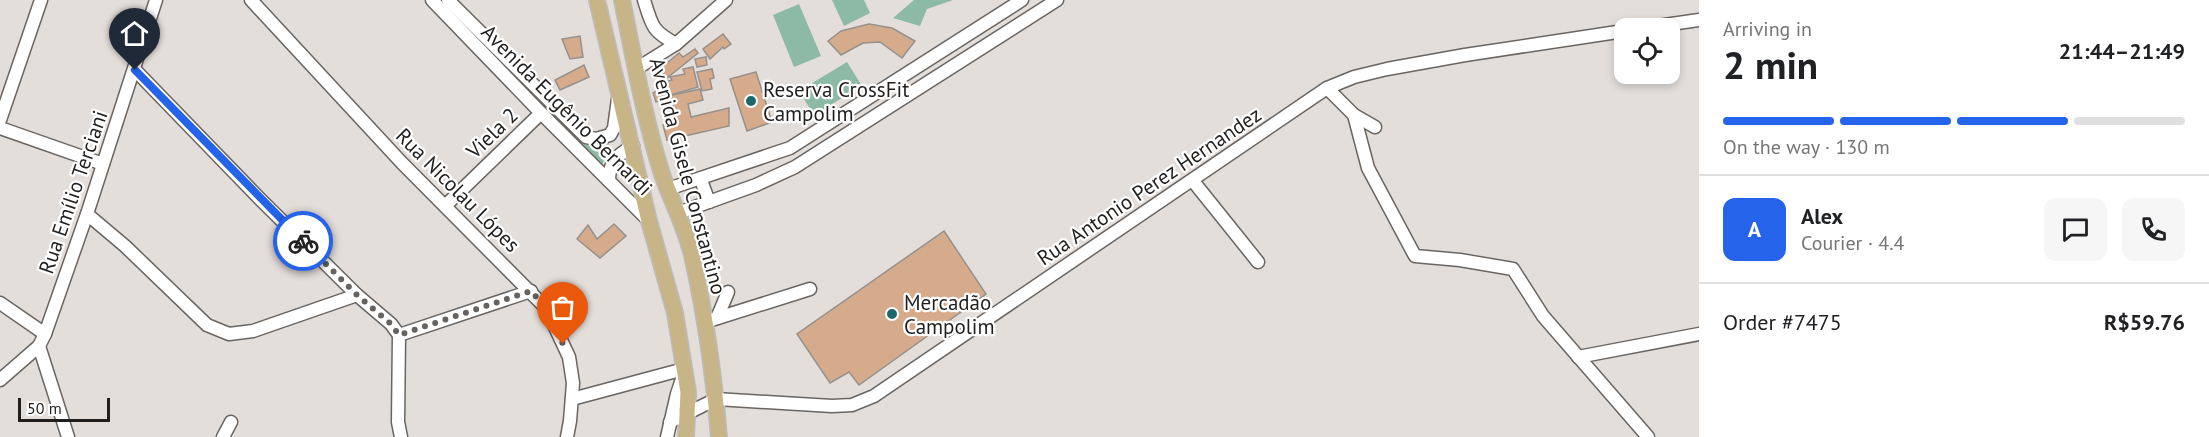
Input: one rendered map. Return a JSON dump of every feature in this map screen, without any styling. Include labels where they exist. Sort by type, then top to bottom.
[{"type":"main road","points":[[597,0],[649,220],[675,313],[688,392],[686,437]]},
{"type":"main road","name":"Avenida Gisele Constantino","points":[[622,0],[642,102],[711,320],[719,437]]},
{"type":"main road","points":[[633,146],[640,147],[658,182],[663,188],[668,189]]},
{"type":"street","points":[[0,120],[41,0]]},
{"type":"street","name":"Rua Emílio Terciani","points":[[0,380],[39,346],[45,334],[135,70],[156,0]]},
{"type":"street","name":"Rua Nicolau Lópes","points":[[251,0],[402,163],[546,308],[569,357],[573,383],[567,437]]},
{"type":"street","name":"Avenida Eugênio Bernardi","points":[[432,0],[540,113],[649,220]]},
{"type":"street","name":"Avenida Eugênio Bernardi","points":[[448,0],[586,137],[596,139],[610,135],[614,128],[619,95]]},
{"type":"street","points":[[644,0],[652,24],[659,34],[676,44]]},
{"type":"street","points":[[636,69],[676,44],[726,0]]},
{"type":"street","points":[[668,189],[701,180],[790,148],[1022,0]]},
{"type":"street","points":[[678,213],[795,167],[1058,0]]},
{"type":"street","points":[[1680,23],[1699,20]]},
{"type":"street","name":"Rua Antonio Perez Hernandez","points":[[716,399],[832,406],[852,405],[874,396],[1327,88],[1354,77],[1387,69],[1614,33]]},
{"type":"street","points":[[135,70],[357,295],[391,324],[399,335],[398,422],[401,437]]},
{"type":"street","points":[[1327,88],[1354,115],[1375,127]]},
{"type":"street","name":"Viela 2","points":[[445,206],[540,113]]},
{"type":"street","points":[[1354,115],[1368,168],[1415,256],[1460,260],[1513,269],[1542,316],[1648,437]]},
{"type":"street","points":[[0,128],[103,164]]},
{"type":"street","points":[[609,181],[609,170],[613,160],[619,153],[633,146]]},
{"type":"street","points":[[765,157],[771,178]]},
{"type":"street","points":[[701,180],[709,202]]},
{"type":"street","points":[[1193,181],[1258,262]]},
{"type":"street","points":[[87,214],[125,246],[207,325],[229,334],[253,331],[357,295]]},
{"type":"street","points":[[711,320],[810,289]]},
{"type":"street","points":[[399,335],[531,291]]},
{"type":"street","points":[[711,320],[728,292]]},
{"type":"street","points":[[0,303],[45,334]]},
{"type":"street","points":[[1578,357],[1699,334]]},
{"type":"street","points":[[39,346],[68,437]]},
{"type":"street","points":[[572,399],[684,370],[667,437]]},
{"type":"street","points":[[670,422],[716,399]]},
{"type":"street","points":[[223,437],[231,422]]},
{"type":"green space","points":[[832,0],[864,0],[870,13],[844,26]]},
{"type":"green space","points":[[914,0],[953,0],[927,9],[920,26],[893,18]]},
{"type":"green space","points":[[799,4],[821,56],[794,67],[773,15]]},
{"type":"green space","points":[[847,62],[862,86],[814,115],[799,91]]},
{"type":"green space","points":[[534,91],[590,143],[609,143],[602,166],[529,92]]},
{"type":"building","points":[[869,24],[892,28],[915,41],[902,58],[880,42],[863,43],[841,55],[828,41],[841,31]]},
{"type":"building","points":[[723,34],[731,44],[724,49],[723,47],[710,59],[703,49]]},
{"type":"building","points":[[580,36],[583,57],[570,59],[562,39]]},
{"type":"building","points":[[695,49],[698,53],[667,78],[659,70],[679,53],[683,57]]},
{"type":"building","points":[[706,57],[707,65],[697,67],[695,59]]},
{"type":"building","points":[[584,65],[589,77],[560,90],[555,80]]},
{"type":"building","points":[[693,67],[698,87],[667,96],[664,82],[672,80],[670,77],[685,74],[683,69]]},
{"type":"building","points":[[712,69],[714,78],[710,79],[712,89],[702,91],[697,72]]},
{"type":"building","name":"Reserva CrossFit Campolim","points":[[756,72],[772,122],[747,131],[730,79]]},
{"type":"building","points":[[665,87],[667,100],[656,102],[653,93]]},
{"type":"building","points":[[700,89],[703,100],[688,104],[691,117],[729,108],[729,126],[667,140],[663,125],[677,122],[672,100],[669,101],[668,96]]},
{"type":"building","points":[[614,224],[626,236],[600,258],[577,239],[588,225],[597,239]]},
{"type":"building","name":"Mercadão Campolim","points":[[944,231],[986,294],[859,385],[849,372],[830,383],[797,334]]},
{"type":"way so far","points":[[303,241],[357,295],[391,324],[399,335],[531,291],[546,308],[563,344]]},
{"type":"place","name":"Reserva CrossFit Campolim","points":[[751,101]]},
{"type":"place","name":"Mercadão Campolim","points":[[892,314]]},
{"type":"route","points":[[135,70],[303,241]]}]
